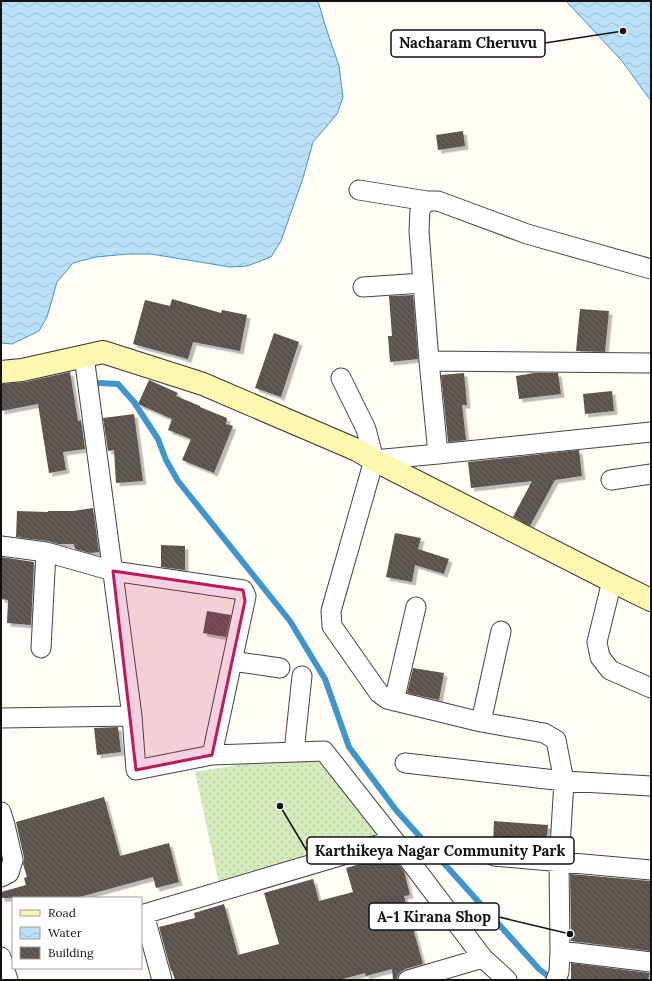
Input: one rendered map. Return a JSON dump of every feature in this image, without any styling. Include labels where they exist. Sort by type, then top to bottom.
[{"type":"street","points":[[359,190],[427,201],[438,201],[527,234],[651,270]]},
{"type":"street","points":[[427,201],[420,209],[418,231],[438,454]]},
{"type":"street","points":[[363,286],[423,283]]},
{"type":"street","points":[[1,372],[22,370],[103,352],[203,384],[357,450],[651,600]]},
{"type":"street","points":[[84,356],[132,716],[136,770],[212,755],[324,751],[394,840],[483,958],[507,980]]},
{"type":"street","points":[[429,361],[651,363]]},
{"type":"street","points":[[342,378],[366,429],[374,460],[331,611],[332,626],[379,693],[387,699],[481,722],[544,733],[556,740],[564,781],[559,863],[560,951],[558,976]]},
{"type":"street","points":[[374,460],[651,432]]},
{"type":"street","points":[[611,480],[651,474]]},
{"type":"street","points":[[1,546],[46,552],[113,571],[243,590],[246,596],[212,755]]},
{"type":"street","points":[[41,648],[46,552]]},
{"type":"street","points":[[612,581],[597,642],[600,656],[610,670],[651,688]]},
{"type":"street","points":[[394,701],[416,607]]},
{"type":"street","points":[[481,722],[501,630]]},
{"type":"street","points":[[232,661],[280,668]]},
{"type":"street","points":[[294,752],[302,676]]},
{"type":"street","points":[[1,718],[132,716]]},
{"type":"street","points":[[405,763],[564,781],[651,786]]},
{"type":"street","points":[[1,812],[13,860],[9,873],[1,877]]},
{"type":"street","points":[[162,980],[144,914],[394,840]]},
{"type":"street","points":[[494,856],[651,870]]},
{"type":"street","points":[[560,951],[651,962]]},
{"type":"street","points":[[1,957],[8,980]]},
{"type":"street","points":[[408,980],[483,958]]},
{"type":"highlighted area","points":[[113,571],[243,590],[245,601],[212,755],[136,770]]},
{"type":"green space","points":[[321,755],[382,839],[220,888],[195,772],[262,761]]},
{"type":"water","points":[[1,1],[318,1],[339,66],[343,97],[337,114],[313,142],[303,178],[281,241],[271,257],[247,266],[230,267],[151,254],[128,254],[96,257],[73,263],[57,282],[47,317],[39,331],[12,344],[1,343]]},
{"type":"water","points":[[566,1],[651,1],[651,101],[622,61]]},
{"type":"building","points":[[463,131],[465,146],[438,150],[436,135]]},
{"type":"building","points":[[413,295],[418,359],[390,362],[388,336],[392,336],[389,296]]},
{"type":"building","points":[[172,299],[221,313],[222,310],[247,315],[240,351],[193,342],[188,359],[133,344],[145,300],[170,306]]},
{"type":"building","points":[[580,309],[609,311],[605,352],[576,351]]},
{"type":"building","points":[[274,333],[299,342],[281,397],[255,388]]},
{"type":"building","points":[[70,372],[78,421],[81,420],[85,449],[63,452],[66,470],[49,473],[38,404],[1,411],[1,384],[25,382]]},
{"type":"building","points":[[464,373],[467,405],[462,405],[466,440],[448,442],[441,375]]},
{"type":"building","points":[[534,373],[558,373],[561,394],[519,399],[516,376]]},
{"type":"building","points":[[149,380],[178,393],[176,396],[227,418],[226,424],[233,426],[214,473],[182,460],[191,439],[168,430],[172,419],[138,404]]},
{"type":"building","points":[[612,391],[614,411],[585,414],[583,394]]},
{"type":"building","points":[[134,414],[143,481],[116,483],[114,450],[108,451],[103,418]]},
{"type":"building","points":[[579,450],[582,476],[555,480],[530,526],[513,517],[532,481],[471,488],[468,462]]},
{"type":"building","points":[[93,508],[99,552],[90,553],[75,549],[74,544],[58,544],[48,541],[16,537],[17,511],[48,512],[73,511]]},
{"type":"building","points":[[395,533],[421,538],[418,549],[449,559],[444,574],[415,565],[412,582],[386,577]]},
{"type":"building","points":[[161,545],[185,546],[185,570],[161,567]]},
{"type":"building","points":[[1,557],[34,562],[31,625],[7,623],[8,600],[1,599]]},
{"type":"building","points":[[207,611],[231,615],[226,637],[203,633]]},
{"type":"building","points":[[413,668],[444,673],[439,700],[407,693]]},
{"type":"building","points":[[118,727],[121,752],[97,755],[94,728]]},
{"type":"building","points":[[104,797],[120,856],[169,843],[179,882],[156,888],[153,877],[80,897],[1,898],[1,892],[26,885],[24,878],[27,877],[23,864],[24,858],[16,822]]},
{"type":"building","points":[[494,821],[548,825],[546,850],[493,845]]},
{"type":"building","points":[[390,853],[404,871],[410,895],[404,896],[423,964],[400,972],[397,980],[393,980],[392,969],[366,976],[365,973],[339,980],[175,980],[171,971],[159,927],[195,918],[194,913],[224,904],[238,955],[279,944],[264,893],[313,879],[319,901],[353,892],[346,868]]},
{"type":"building","points":[[570,874],[651,881],[651,951],[571,941]]},
{"type":"building","points":[[571,963],[650,973],[648,980],[571,980]]},
{"type":"waterway","points":[[99,383],[118,384],[134,402],[158,439],[166,460],[178,481],[290,621],[325,679],[349,747],[396,810],[539,969],[553,980]]},
{"type":"place","name":"Nacharam Cheruvu","points":[[623,31]]},
{"type":"place","name":"Karthikeya Nagar Community Park","points":[[280,806]]},
{"type":"place","name":"A-1 Kirana Shop","points":[[570,934]]}]
